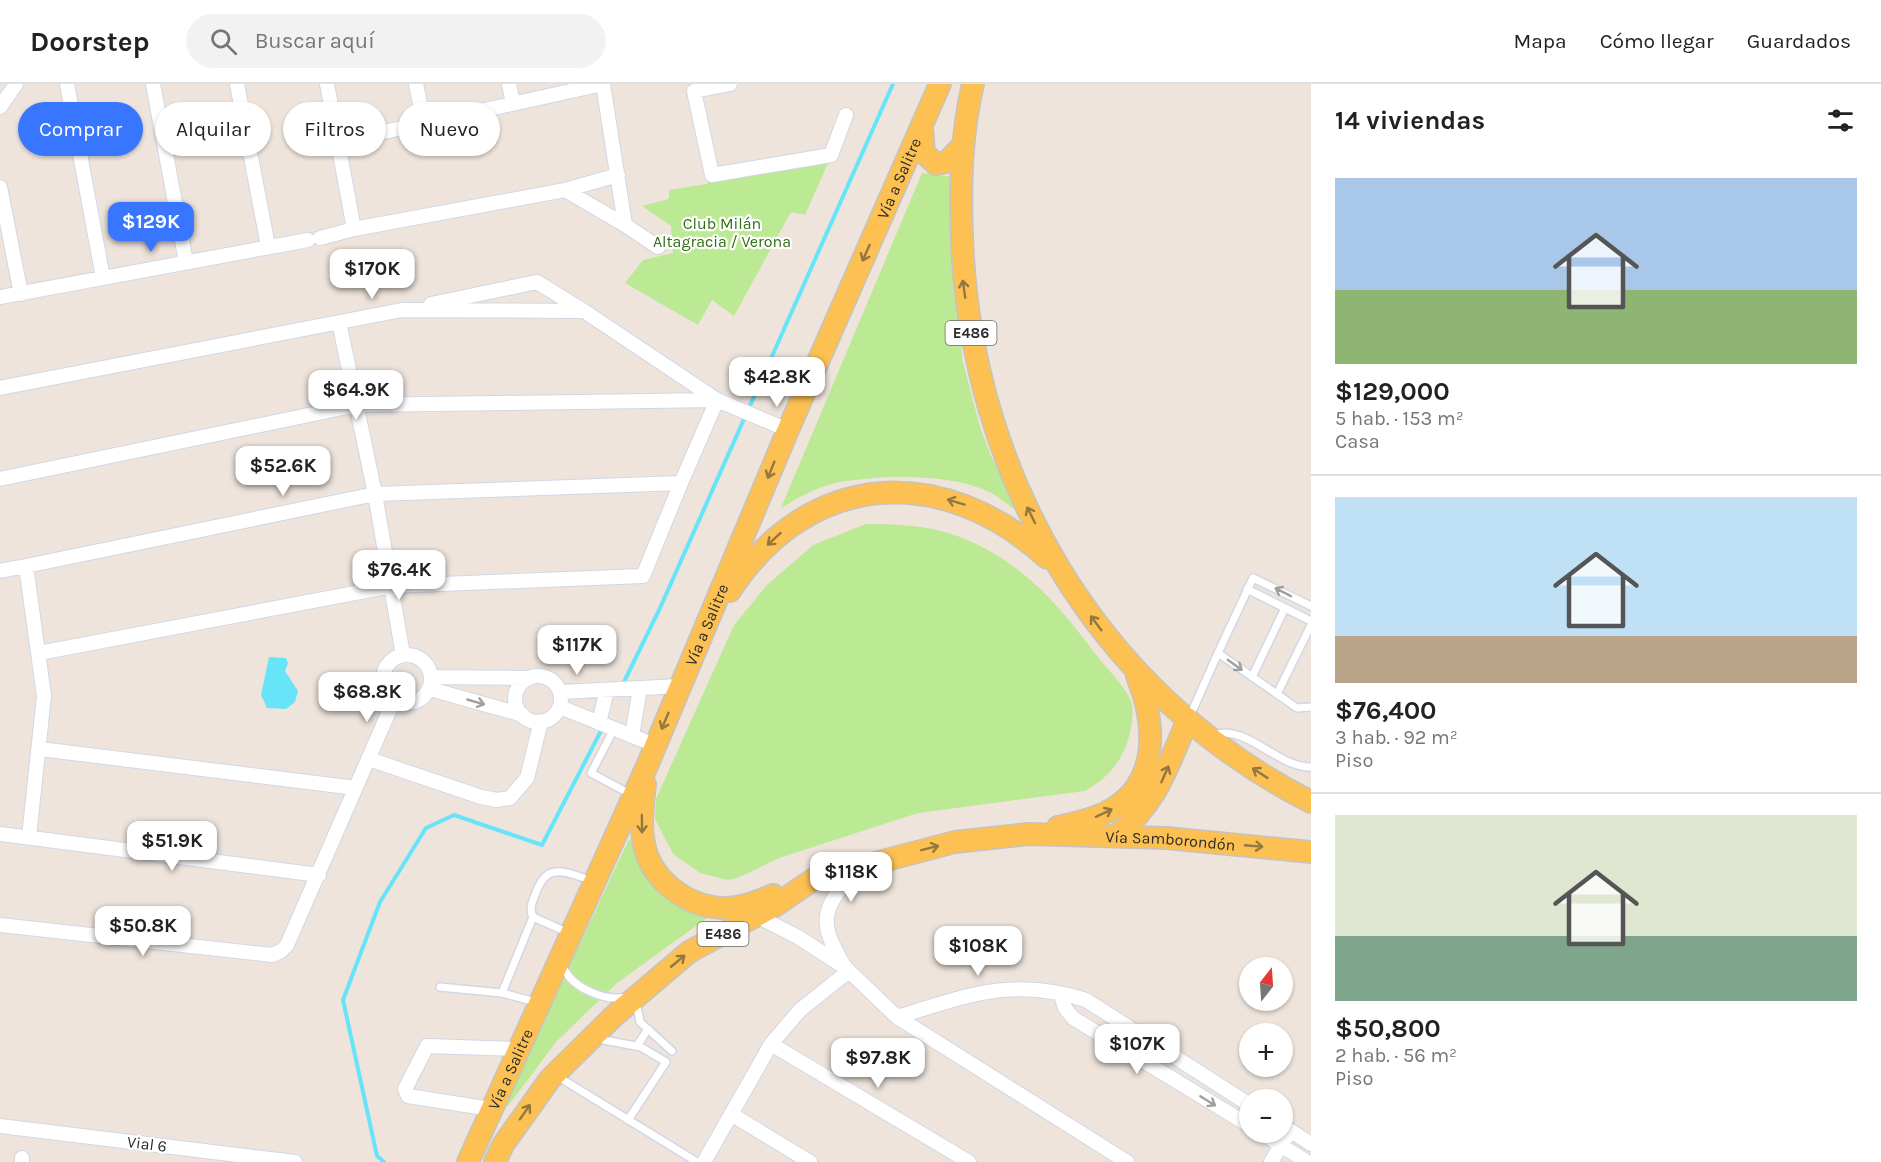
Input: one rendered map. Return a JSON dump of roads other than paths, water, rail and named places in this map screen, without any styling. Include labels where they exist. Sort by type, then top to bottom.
[{"type":"main road","name":"Vía a Salitre","points":[[468,1162],[647,766],[788,430],[940,84]]},
{"type":"main road","name":"E486","points":[[973,84],[963,145],[963,280],[978,373],[1002,448],[1022,497],[1057,568],[1101,629],[1134,668]]},
{"type":"main road","points":[[922,124],[924,153],[931,161],[941,164],[947,162],[963,145]]},
{"type":"main road","points":[[706,630],[745,571],[777,536],[809,513],[863,496],[909,493],[959,502],[1005,525],[1027,540],[1057,568]]},
{"type":"main road","points":[[1134,668],[1188,719],[1210,736],[1263,776],[1311,802]]},
{"type":"main road","points":[[1028,834],[1108,812],[1124,800],[1138,784],[1148,757],[1151,726],[1147,702],[1134,668]]},
{"type":"main road","points":[[1117,835],[1142,813],[1153,798],[1188,719]]},
{"type":"main road","points":[[647,766],[642,806],[643,843],[652,866],[673,890],[703,904],[732,907],[750,904],[814,879]]},
{"type":"main road","name":"Vía a Salitre","points":[[495,1162],[503,1145],[555,1074],[640,993],[689,952],[757,916],[814,879],[955,842],[1028,834]]},
{"type":"main road","name":"Vía Samborondón","points":[[1028,834],[1117,835],[1311,852]]},
{"type":"street","points":[[0,107],[16,84]]},
{"type":"street","points":[[67,84],[103,278]]},
{"type":"street","points":[[153,84],[186,262]]},
{"type":"street","points":[[237,84],[268,246]]},
{"type":"street","points":[[327,84],[330,102]]},
{"type":"street","points":[[416,84],[420,102]]},
{"type":"street","points":[[509,84],[513,104]]},
{"type":"street","points":[[500,107],[603,84],[625,225]]},
{"type":"street","points":[[730,84],[694,87],[712,175],[831,155],[846,114]]},
{"type":"street","points":[[341,156],[354,229]]},
{"type":"street","points":[[0,297],[565,190],[618,175]]},
{"type":"street","points":[[0,187],[21,294]]},
{"type":"street","points":[[565,190],[658,247]]},
{"type":"street","points":[[0,388],[537,282],[717,400],[788,430]]},
{"type":"street","points":[[402,310],[584,311]]},
{"type":"street","points":[[339,322],[375,494],[403,655]]},
{"type":"street","points":[[0,478],[357,405],[717,400]]},
{"type":"street","points":[[39,653],[392,586],[643,576],[717,400]]},
{"type":"street","points":[[0,571],[375,494],[681,483]]},
{"type":"street","points":[[26,566],[44,696],[29,837]]},
{"type":"street","points":[[403,655],[411,655],[425,663],[430,683],[424,697],[415,703],[404,704],[394,700],[384,687],[384,671],[388,663],[403,655]]},
{"type":"street","points":[[537,676],[548,678],[556,684],[560,700],[553,717],[541,721],[430,683],[537,676]]},
{"type":"street","points":[[523,715],[517,706],[515,695],[519,685],[528,678]]},
{"type":"street","points":[[560,700],[607,690],[680,686]]},
{"type":"street","points":[[632,736],[640,688]]},
{"type":"street","points":[[599,723],[607,690]]},
{"type":"street","points":[[0,925],[272,955],[281,951],[287,945],[319,875],[394,700]]},
{"type":"street","points":[[560,700],[599,723],[655,746]]},
{"type":"street","points":[[369,759],[481,797],[497,800],[510,798],[527,778],[541,721]]},
{"type":"street","points":[[40,749],[356,788]]},
{"type":"street","points":[[0,834],[319,875]]},
{"type":"street","points":[[847,969],[826,932],[825,920],[829,908],[857,867]]},
{"type":"street","points":[[757,916],[798,937],[847,969],[897,1017],[1127,1162]]},
{"type":"street","points":[[704,1162],[771,1044],[800,1010],[847,969]]},
{"type":"street","points":[[897,1017],[988,990],[1020,988],[1086,1000],[1239,1098]]},
{"type":"street","points":[[1061,995],[1065,1008],[1073,1018],[1239,1119]]},
{"type":"street","points":[[771,1044],[969,1162]]},
{"type":"street","points":[[491,1109],[408,1096],[405,1089],[427,1046],[519,1049]]},
{"type":"street","points":[[731,1114],[810,1162]]},
{"type":"street","name":"Vial 6","points":[[0,1126],[295,1162]]},
{"type":"street","points":[[1276,1143],[1299,1160],[1308,1142],[1293,1132]]},
{"type":"street","points":[[1271,1162],[1282,1143]]},
{"type":"lane","points":[[1188,719],[1252,579],[1256,578],[1311,606]]},
{"type":"lane","points":[[1247,589],[1311,623],[1277,694]]},
{"type":"lane","points":[[1252,677],[1285,608]]},
{"type":"lane","points":[[1218,653],[1297,708],[1311,707]]},
{"type":"lane","points":[[614,729],[591,773],[633,795]]},
{"type":"lane","points":[[1210,736],[1221,732],[1230,733],[1286,761],[1302,767],[1311,767]]},
{"type":"lane","points":[[502,993],[533,917],[531,904],[539,881],[548,872],[555,871],[595,881]]},
{"type":"lane","points":[[533,917],[568,941],[563,967],[567,975],[584,988],[610,998],[621,998],[640,993],[638,1016],[648,1029],[672,1051]]},
{"type":"lane","points":[[440,987],[502,993],[540,1003]]},
{"type":"lane","points":[[637,1046],[648,1029]]},
{"type":"lane","points":[[592,1039],[637,1046],[666,1062],[628,1120]]},
{"type":"lane","points":[[555,1074],[697,1162]]},
{"type":"water","points":[[269,657],[286,658],[288,663],[285,671],[298,691],[295,702],[286,709],[267,708],[261,695]]},
{"type":"waterway","points":[[622,686],[660,608],[893,84]]},
{"type":"waterway","points":[[384,1162],[377,1156],[343,1000],[380,902],[426,828],[454,815],[542,845],[603,727]]},
{"type":"park label","name":"Club Milán Altagracia / Verona","points":[[722,232]]}]
